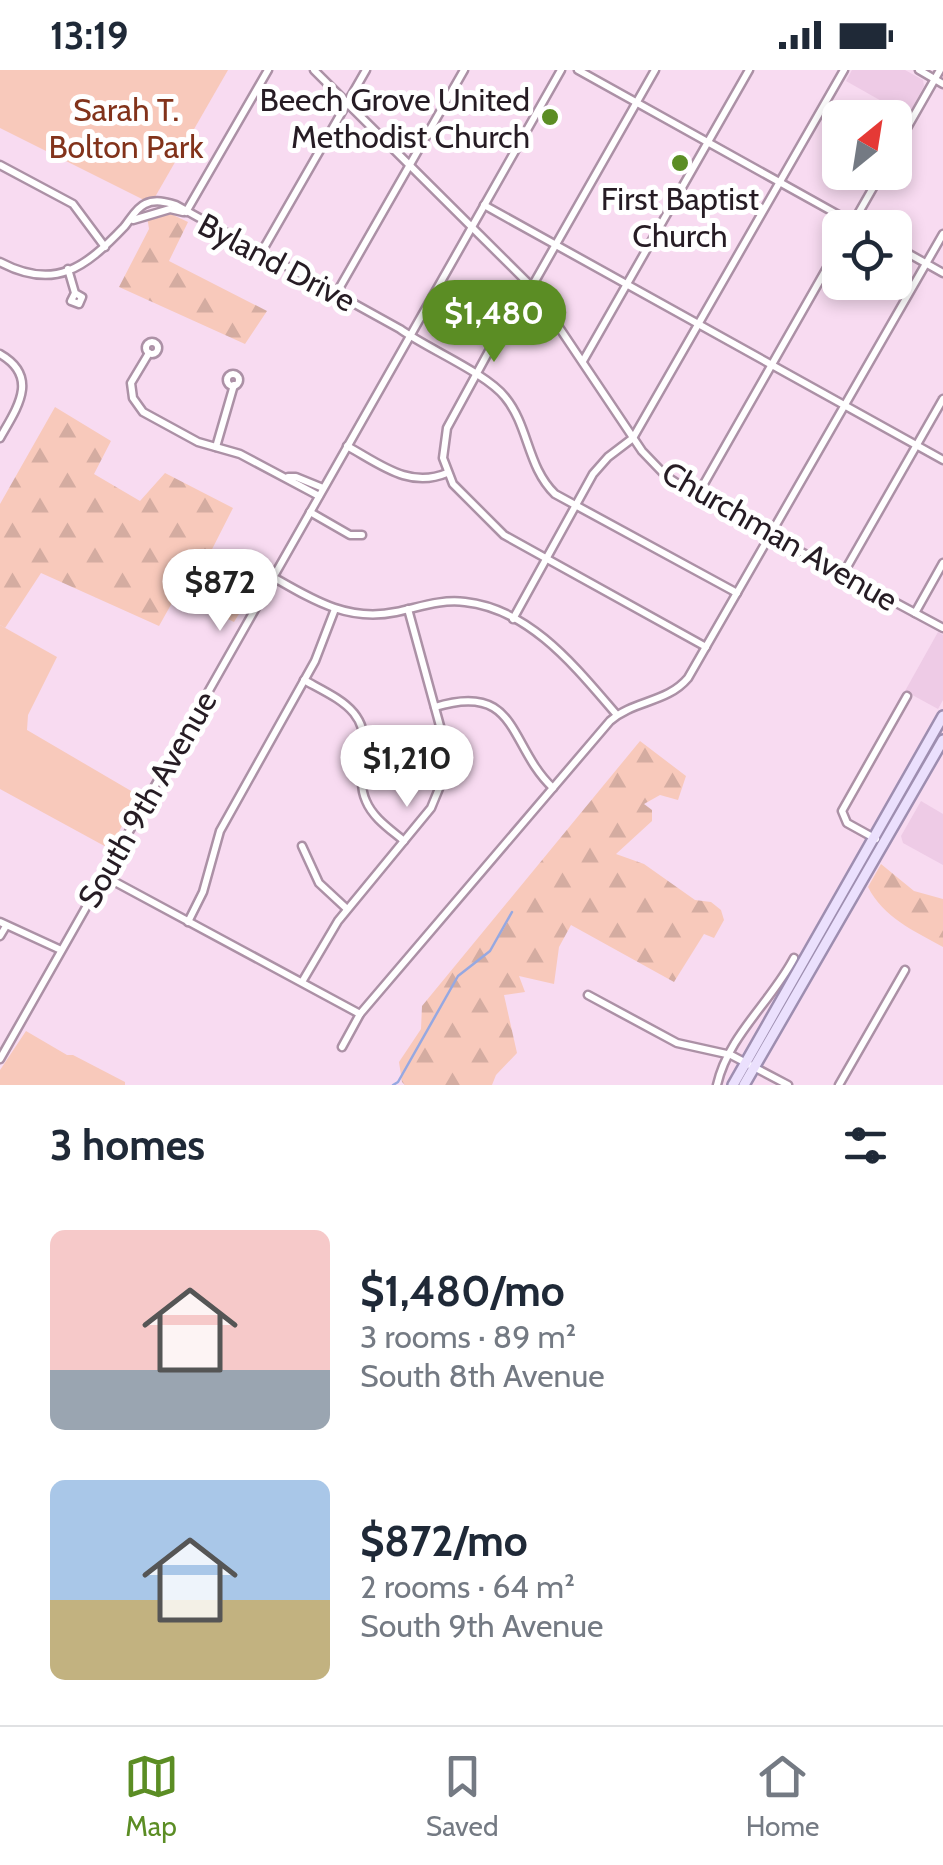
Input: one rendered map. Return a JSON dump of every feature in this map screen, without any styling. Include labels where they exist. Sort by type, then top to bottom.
[{"type":"main road","points":[[879,841],[943,716]]},
{"type":"main road","points":[[733,1085],[750,1065],[870,854],[943,740]]},
{"type":"main road","points":[[744,1085],[750,1065]]},
{"type":"street","points":[[0,262],[34,276],[68,270],[88,262],[140,207],[153,201],[176,205],[186,212],[268,70]]},
{"type":"street","name":"Churchman Avenue","points":[[314,70],[532,287],[633,438],[661,472],[697,496],[943,628]]},
{"type":"street","points":[[261,253],[366,70]]},
{"type":"street","points":[[336,294],[464,70]]},
{"type":"street","name":"South 9th Avenue","points":[[0,1059],[561,70]]},
{"type":"street","points":[[578,70],[827,210]]},
{"type":"street","points":[[656,70],[532,287],[505,321],[445,436],[442,453],[447,473],[488,522],[545,560],[706,647]]},
{"type":"street","points":[[582,361],[750,70]]},
{"type":"street","points":[[514,619],[601,464],[633,438],[844,70]]},
{"type":"street","points":[[918,70],[943,84]]},
{"type":"street","points":[[912,119],[940,70]]},
{"type":"street","points":[[0,165],[73,204],[104,247]]},
{"type":"street","points":[[484,205],[943,460]]},
{"type":"street","name":"Byland Drive","points":[[186,212],[498,389],[508,400],[540,477],[555,494],[738,593]]},
{"type":"street","points":[[342,1047],[360,1014],[617,715],[676,690],[688,678],[943,234]]},
{"type":"street","points":[[912,256],[943,273]]},
{"type":"street","points":[[68,270],[74,293]]},
{"type":"street","points":[[697,496],[822,277]]},
{"type":"street","points":[[0,354],[18,369],[22,388],[20,401],[0,438]]},
{"type":"street","points":[[149,354],[131,383],[138,406],[194,440],[234,451],[321,492]]},
{"type":"street","points":[[216,447],[234,386]]},
{"type":"street","points":[[843,574],[943,399]]},
{"type":"street","points":[[347,446],[406,478],[428,479],[447,473]]},
{"type":"street","points":[[310,512],[350,535],[362,535]]},
{"type":"street","points":[[915,613],[943,563]]},
{"type":"street","points":[[274,577],[335,609],[362,615],[432,603],[485,606],[514,619],[564,655],[617,715]]},
{"type":"street","points":[[188,922],[203,892],[220,830],[324,642],[335,609]]},
{"type":"street","points":[[302,982],[323,943],[348,909],[436,801],[445,774],[446,748],[408,609]]},
{"type":"street","points":[[304,680],[343,702],[357,716],[366,742],[362,781],[365,798],[377,818],[404,841]]},
{"type":"street","points":[[879,841],[845,821],[842,811],[907,696]]},
{"type":"street","points":[[434,707],[471,700],[498,710],[512,724],[529,761],[552,788]]},
{"type":"street","points":[[302,846],[318,883],[348,909]]},
{"type":"street","points":[[104,876],[360,1014]]},
{"type":"street","points":[[0,936],[3,924],[62,950]]},
{"type":"street","points":[[716,1085],[728,1054],[794,958]]},
{"type":"street","points":[[839,1085],[905,970]]},
{"type":"street","points":[[588,994],[677,1043],[728,1054],[788,1085]]},
{"type":"shaded area","points":[[852,70],[905,70],[923,80],[924,86],[912,108],[912,100],[880,100],[846,81]]},
{"type":"shaded area","points":[[938,632],[943,635],[943,700],[938,709],[905,691]]},
{"type":"shaded area","points":[[921,801],[943,814],[943,865],[903,843],[901,836]]},
{"type":"green space","name":"Sarah T. Bolton Park","points":[[0,70],[228,70],[155,197],[144,200],[0,128]]},
{"type":"green space","points":[[169,213],[188,222],[169,261],[267,311],[245,344],[119,287],[149,229],[147,216]]},
{"type":"green space","points":[[55,407],[111,441],[94,474],[140,501],[165,473],[233,508],[204,565],[252,593],[234,622],[177,594],[159,626],[41,573],[5,628],[0,625],[0,504]]},
{"type":"green space","points":[[0,625],[57,657],[28,715],[27,730],[138,795],[110,849],[0,789]]},
{"type":"green space","points":[[640,741],[686,776],[678,800],[660,795],[644,804],[652,810],[652,821],[616,854],[644,864],[695,900],[711,902],[721,910],[724,920],[714,938],[704,934],[674,982],[571,925],[559,947],[554,984],[519,976],[525,992],[504,995],[517,1053],[496,1075],[492,1085],[405,1085],[399,1062],[421,1029],[422,1006]]},
{"type":"green space","points":[[881,864],[914,891],[943,899],[943,947],[900,922],[874,898],[868,887]]},
{"type":"green space","points":[[26,1031],[125,1085],[0,1085],[0,1070]]},
{"type":"waterway","points":[[393,1085],[458,976],[490,951],[512,912]]},
{"type":"place","name":"Beech Grove United Methodist Church","points":[[550,117]]},
{"type":"place","name":"First Baptist Church","points":[[680,163]]}]
